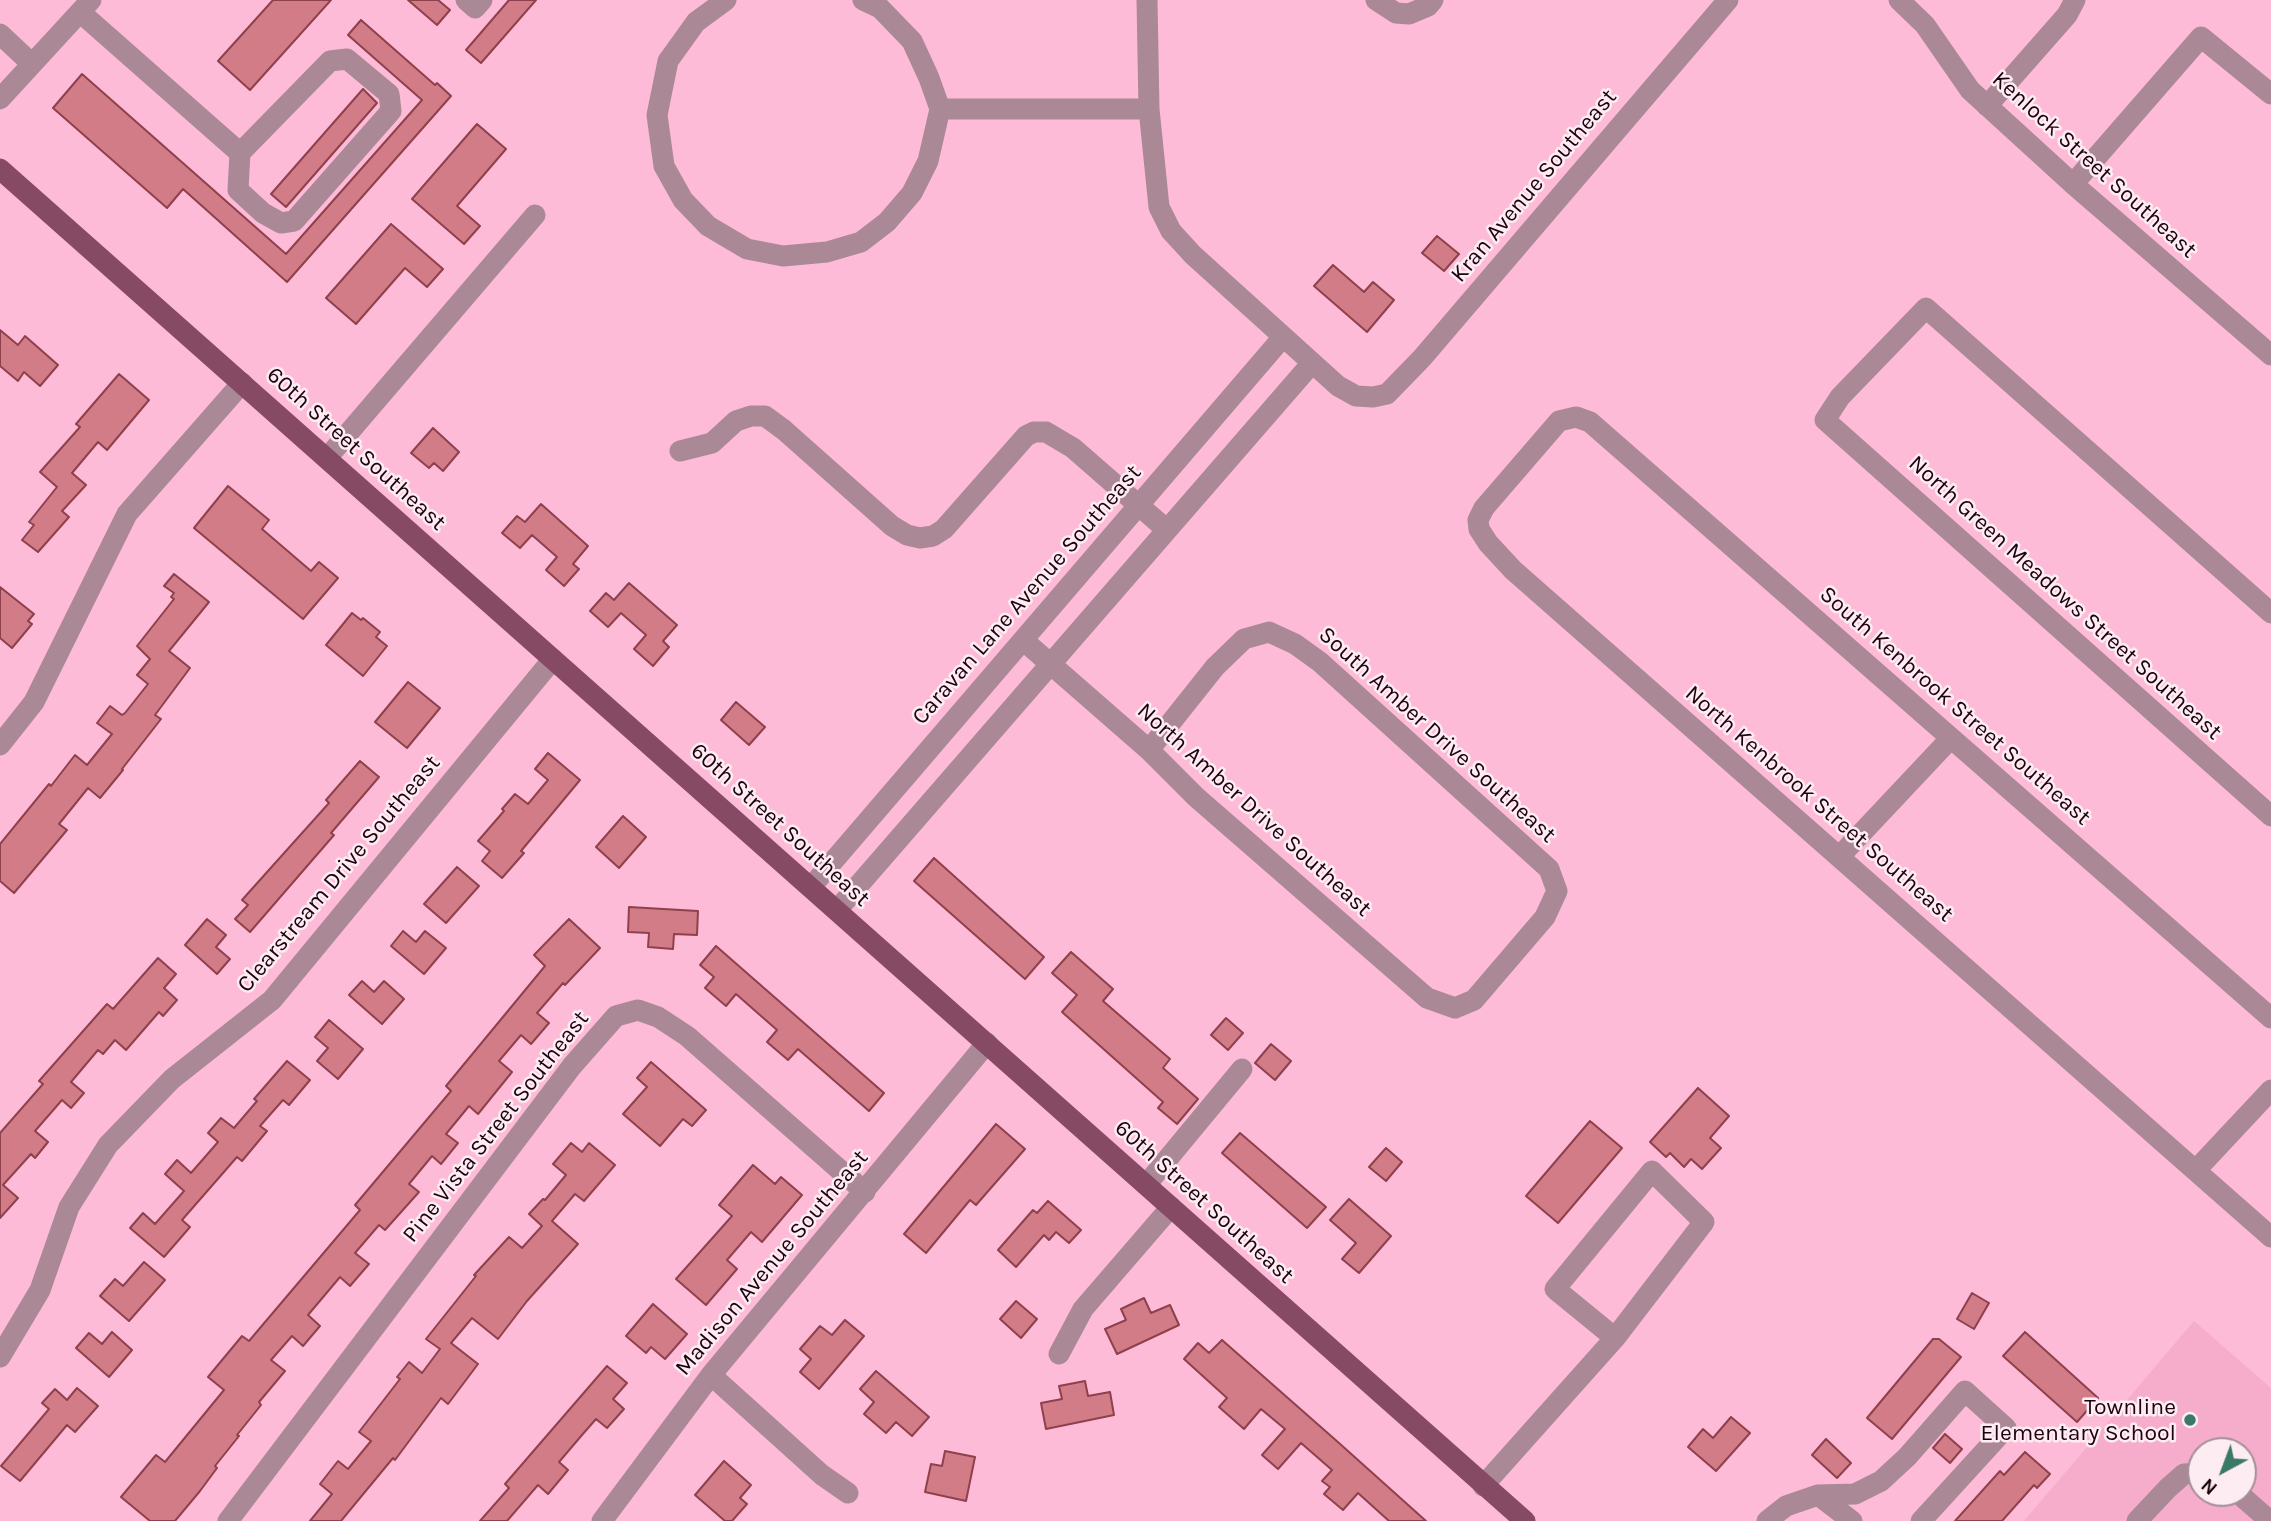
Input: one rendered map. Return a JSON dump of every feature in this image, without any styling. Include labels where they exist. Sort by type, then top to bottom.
[{"type":"main road","name":"60th Street Southeast","points":[[0,169],[1525,1521]]},
{"type":"street","points":[[466,0],[475,8],[482,0]]},
{"type":"street","points":[[726,0],[696,22],[668,61],[657,115],[664,166],[683,200],[708,226],[747,249],[783,256],[827,252],[861,242],[887,222],[912,193],[928,162],[940,109],[912,41],[880,8],[863,0]]},
{"type":"street","points":[[837,910],[1312,363],[1193,256],[1171,232],[1159,207],[1149,109],[1147,0]]},
{"type":"street","points":[[1376,0],[1395,13],[1409,13],[1428,6],[1433,0]]},
{"type":"street","name":"Kran Avenue Southeast","points":[[1312,363],[1338,386],[1356,396],[1387,394],[1422,358],[1728,0]]},
{"type":"street","name":"Kenlock Street Southeast","points":[[1899,0],[1925,25],[1970,90],[2073,184],[2271,355]]},
{"type":"street","points":[[1987,106],[2067,15],[2075,0]]},
{"type":"street","points":[[0,99],[86,6],[240,153]]},
{"type":"street","points":[[0,34],[33,64]]},
{"type":"street","points":[[2073,184],[2201,37],[2271,94]]},
{"type":"street","points":[[347,59],[389,94],[391,111],[294,221],[281,223],[262,212],[237,190],[240,153],[330,61],[347,59]]},
{"type":"street","points":[[940,109],[1149,109]]},
{"type":"street","points":[[327,458],[535,215]]},
{"type":"street","name":"North Green Meadows Street Southeast","points":[[2271,613],[1926,308],[1840,397],[1825,419],[2271,816]]},
{"type":"street","name":"Caravan Lane Avenue Southeast","points":[[811,887],[1283,337]]},
{"type":"street","points":[[4,730],[34,702],[127,514],[242,383]]},
{"type":"street","points":[[680,451],[712,443],[736,421],[751,416],[765,416],[892,526],[907,535],[920,538],[933,536],[944,528],[1026,436],[1034,432],[1046,432],[1073,448],[1167,530]]},
{"type":"street","name":"North Kenbrook Street Southeast","points":[[1604,433],[1590,422],[1576,417],[1559,421],[1484,508],[1478,520],[1479,529],[1488,543],[1513,570],[2271,1237]]},
{"type":"street","name":"South Kenbrook Street Southeast","points":[[1604,433],[2271,1018]]},
{"type":"street","name":"South Amber Drive Southeast","points":[[1149,750],[1215,667],[1244,639],[1269,632],[1295,644],[1320,662],[1549,869],[1557,891],[1545,917],[1474,1000],[1455,1008]]},
{"type":"street","name":"North Amber Drive Southeast","points":[[1023,640],[1149,750],[1196,797],[1358,940],[1427,998],[1455,1008]]},
{"type":"street","name":"Clearstream Drive Southeast","points":[[0,1357],[40,1290],[69,1207],[108,1145],[172,1079],[272,1000],[553,659]]},
{"type":"street","points":[[1839,857],[1951,738]]},
{"type":"street","name":"Pine Vista Street Southeast","points":[[228,1521],[572,1066],[616,1016],[638,1010],[658,1017],[687,1036],[865,1192]]},
{"type":"street","name":"Madison Avenue Southeast","points":[[602,1521],[711,1375],[987,1043]]},
{"type":"street","points":[[1146,1185],[1242,1069]]},
{"type":"street","points":[[2196,1170],[2271,1090]]},
{"type":"street","points":[[1483,1486],[1615,1338],[1704,1222],[1652,1171],[1555,1290],[1615,1338]]},
{"type":"street","points":[[1059,1354],[1083,1309],[1171,1207]]},
{"type":"street","points":[[711,1375],[822,1475],[848,1493]]},
{"type":"street","points":[[1767,1521],[1786,1506],[1818,1495],[1855,1494],[1881,1481],[1907,1457],[1965,1391],[2006,1428],[1922,1521]]},
{"type":"street","points":[[2137,1521],[2168,1488],[2187,1474]]},
{"type":"street","points":[[1818,1495],[1852,1521]]},
{"type":"street","points":[[2254,1507],[2270,1521]]},
{"type":"shaded area","name":"Townline Elementary School","points":[[2194,1321],[2271,1388],[2271,1521],[2024,1521]]},
{"type":"building","points":[[273,0],[331,0],[250,90],[218,61]]},
{"type":"building","points":[[408,0],[438,0],[450,10],[437,25]]},
{"type":"building","points":[[509,0],[536,0],[481,63],[466,50]]},
{"type":"building","points":[[361,20],[451,96],[287,282],[183,189],[167,208],[53,108],[82,74],[286,254],[422,100],[348,35]]},
{"type":"building","points":[[363,89],[377,103],[286,207],[271,194]]},
{"type":"building","points":[[477,124],[506,149],[457,206],[480,226],[464,244],[412,199]]},
{"type":"building","points":[[391,224],[443,269],[427,287],[405,268],[356,324],[326,298]]},
{"type":"building","points":[[1437,236],[1459,254],[1444,271],[1422,253]]},
{"type":"building","points":[[1333,265],[1364,292],[1373,282],[1394,300],[1367,332],[1314,286]]},
{"type":"building","points":[[0,330],[18,345],[25,336],[58,365],[40,386],[24,372],[18,381],[0,366]]},
{"type":"building","points":[[119,374],[149,400],[107,450],[98,442],[72,473],[86,485],[62,511],[69,517],[38,552],[22,540],[34,525],[29,522],[57,487],[40,472],[80,427],[76,424]]},
{"type":"building","points":[[433,428],[459,452],[443,471],[434,463],[429,468],[411,453]]},
{"type":"building","points":[[228,486],[269,520],[262,529],[311,571],[319,562],[338,578],[303,619],[194,528]]},
{"type":"building","points":[[541,504],[588,546],[573,564],[579,569],[564,586],[546,570],[557,557],[532,535],[520,548],[502,533],[517,516],[525,522]]},
{"type":"building","points":[[174,574],[209,602],[169,651],[190,668],[155,715],[161,719],[123,770],[100,798],[88,788],[59,824],[67,830],[14,893],[0,881],[0,844],[75,755],[87,765],[112,734],[97,723],[110,706],[122,715],[148,684],[137,675],[150,659],[137,646],[174,599],[171,597],[174,593],[164,586]]},
{"type":"building","points":[[629,583],[677,625],[663,641],[669,647],[653,666],[634,649],[646,635],[621,613],[608,627],[590,611],[606,593],[614,600]]},
{"type":"building","points":[[0,587],[34,614],[28,621],[32,624],[12,648],[0,638]]},
{"type":"building","points":[[352,613],[380,632],[376,637],[387,646],[363,676],[326,645]]},
{"type":"building","points":[[408,682],[440,708],[407,748],[375,722]]},
{"type":"building","points":[[736,702],[765,727],[749,745],[721,720]]},
{"type":"building","points":[[548,753],[580,780],[502,878],[482,861],[490,851],[478,841],[515,794],[528,804],[548,780],[535,769]]},
{"type":"building","points":[[360,761],[379,777],[331,833],[334,835],[250,932],[235,919],[248,905],[242,900],[329,803],[326,800]]},
{"type":"building","points":[[623,816],[646,837],[619,868],[596,847]]},
{"type":"building","points":[[934,858],[1044,957],[1025,979],[914,881]]},
{"type":"building","points":[[457,867],[479,886],[446,923],[424,904]]},
{"type":"building","points":[[629,907],[698,911],[697,935],[674,934],[673,949],[648,947],[649,933],[628,932]]},
{"type":"building","points":[[207,919],[226,935],[216,947],[230,959],[217,974],[185,945]]},
{"type":"building","points":[[569,919],[600,948],[565,985],[563,983],[537,1013],[549,1023],[531,1044],[521,1035],[499,1061],[512,1072],[478,1114],[469,1106],[446,1134],[458,1143],[441,1164],[432,1156],[409,1184],[419,1192],[385,1230],[379,1225],[355,1253],[369,1264],[350,1286],[340,1277],[308,1315],[320,1326],[303,1346],[292,1336],[271,1360],[285,1371],[259,1402],[261,1405],[215,1466],[217,1468],[200,1491],[175,1521],[150,1521],[121,1497],[156,1455],[165,1462],[224,1390],[208,1377],[242,1336],[249,1341],[360,1210],[355,1205],[451,1091],[446,1086],[545,966],[534,955]]},
{"type":"building","points":[[403,931],[416,942],[425,931],[446,948],[424,974],[391,946]]},
{"type":"building","points":[[716,946],[884,1093],[869,1111],[798,1049],[788,1060],[767,1042],[777,1030],[736,994],[726,1006],[705,988],[714,977],[700,965]]},
{"type":"building","points":[[1071,952],[1113,989],[1103,1001],[1170,1059],[1163,1068],[1198,1099],[1177,1124],[1158,1108],[1163,1102],[1062,1012],[1077,995],[1052,973]]},
{"type":"building","points":[[158,958],[176,974],[164,988],[177,1000],[163,1016],[159,1012],[126,1050],[115,1040],[103,1054],[98,1050],[71,1082],[84,1093],[71,1108],[62,1100],[35,1131],[48,1142],[35,1158],[31,1154],[3,1185],[18,1198],[0,1218],[0,1133],[43,1084],[39,1081],[107,1004],[113,1009]]},
{"type":"building","points":[[362,981],[374,992],[384,981],[404,999],[382,1024],[349,995]]},
{"type":"building","points":[[1226,1018],[1243,1033],[1228,1050],[1211,1035]]},
{"type":"building","points":[[329,1020],[363,1049],[338,1079],[317,1061],[328,1048],[315,1037]]},
{"type":"building","points":[[1271,1044],[1291,1061],[1275,1080],[1255,1063]]},
{"type":"building","points":[[287,1061],[310,1080],[289,1105],[283,1100],[260,1126],[267,1131],[242,1161],[237,1157],[182,1220],[190,1227],[164,1257],[130,1228],[143,1213],[155,1224],[184,1191],[165,1174],[177,1160],[191,1173],[218,1142],[208,1133],[221,1118],[234,1128],[257,1101],[254,1099]]},
{"type":"building","points":[[651,1062],[706,1110],[692,1126],[683,1119],[660,1146],[623,1114],[647,1087],[637,1078]]},
{"type":"building","points":[[1698,1088],[1729,1116],[1710,1138],[1721,1148],[1702,1169],[1691,1159],[1684,1167],[1670,1153],[1666,1157],[1650,1142]]},
{"type":"building","points":[[1590,1121],[1622,1148],[1558,1223],[1526,1196]]},
{"type":"building","points":[[996,1124],[1025,1149],[976,1205],[970,1200],[926,1253],[904,1234]]},
{"type":"building","points":[[1240,1133],[1326,1207],[1307,1228],[1222,1153]]},
{"type":"building","points":[[571,1143],[582,1152],[589,1143],[615,1165],[584,1201],[575,1194],[552,1221],[578,1244],[527,1301],[498,1339],[472,1318],[451,1343],[478,1364],[448,1404],[441,1398],[395,1460],[393,1458],[341,1521],[310,1521],[332,1494],[320,1484],[338,1461],[348,1469],[371,1441],[359,1432],[400,1379],[397,1377],[409,1362],[422,1373],[440,1349],[426,1339],[476,1276],[474,1275],[509,1237],[522,1248],[542,1226],[529,1214],[566,1175],[553,1164]]},
{"type":"building","points":[[1386,1148],[1402,1162],[1386,1181],[1369,1167]]},
{"type":"building","points":[[753,1165],[775,1184],[781,1177],[802,1195],[762,1242],[751,1232],[727,1260],[737,1269],[706,1305],[676,1279],[732,1216],[719,1205]]},
{"type":"building","points":[[1349,1199],[1391,1236],[1359,1273],[1342,1259],[1356,1243],[1330,1220]]},
{"type":"building","points":[[1048,1201],[1081,1230],[1069,1243],[1056,1232],[1049,1240],[1044,1235],[1016,1267],[998,1250],[1033,1210],[1037,1213]]},
{"type":"building","points":[[144,1262],[165,1280],[129,1321],[100,1296],[115,1279],[123,1286]]},
{"type":"building","points":[[1972,1293],[1989,1303],[1974,1329],[1957,1319]]},
{"type":"building","points":[[1144,1298],[1151,1313],[1170,1305],[1179,1325],[1117,1354],[1105,1329],[1126,1320],[1121,1309]]},
{"type":"building","points":[[1016,1301],[1037,1319],[1021,1338],[1000,1319]]},
{"type":"building","points":[[653,1304],[687,1334],[665,1359],[651,1347],[646,1353],[626,1336]]},
{"type":"building","points":[[845,1320],[864,1336],[819,1389],[800,1372],[811,1359],[800,1349],[820,1326],[832,1335]]},
{"type":"building","points":[[112,1332],[132,1350],[109,1377],[76,1348],[89,1333],[102,1344]]},
{"type":"building","points":[[2025,1332],[2098,1398],[2077,1422],[2003,1356]]},
{"type":"building","points":[[1933,1339],[1939,1339],[1961,1357],[1892,1439],[1867,1418]]},
{"type":"building","points":[[1222,1340],[1426,1521],[1389,1521],[1358,1493],[1343,1510],[1324,1494],[1330,1487],[1322,1481],[1332,1470],[1301,1443],[1278,1469],[1262,1455],[1285,1429],[1261,1409],[1244,1429],[1219,1407],[1227,1398],[1184,1359],[1198,1343],[1209,1353]]},
{"type":"building","points":[[607,1366],[627,1383],[613,1399],[624,1409],[607,1428],[596,1419],[559,1462],[568,1470],[548,1494],[538,1485],[507,1521],[480,1521],[509,1488],[505,1484]]},
{"type":"building","points":[[876,1371],[929,1417],[912,1436],[896,1422],[886,1433],[864,1414],[874,1402],[860,1389]]},
{"type":"building","points":[[1085,1381],[1088,1396],[1110,1392],[1114,1415],[1046,1429],[1041,1403],[1062,1399],[1059,1386]]},
{"type":"building","points":[[77,1388],[98,1406],[75,1432],[67,1425],[20,1481],[1,1466],[49,1409],[42,1403],[55,1389],[67,1400]]},
{"type":"building","points":[[1731,1417],[1750,1433],[1716,1471],[1688,1447],[1703,1429],[1713,1438]]},
{"type":"building","points":[[1945,1434],[1962,1449],[1950,1463],[1933,1448]]},
{"type":"building","points":[[1826,1439],[1851,1463],[1837,1478],[1812,1455]]},
{"type":"building","points":[[945,1451],[975,1457],[966,1501],[925,1492],[931,1464],[942,1466]]},
{"type":"building","points":[[2025,1452],[2050,1474],[2037,1488],[2034,1485],[2002,1521],[1955,1521],[2000,1471],[2004,1475]]},
{"type":"building","points":[[724,1461],[751,1485],[740,1498],[747,1504],[732,1521],[725,1521],[695,1495]]},
{"type":"place","name":"Townline Elementary School","points":[[2190,1420]]}]
